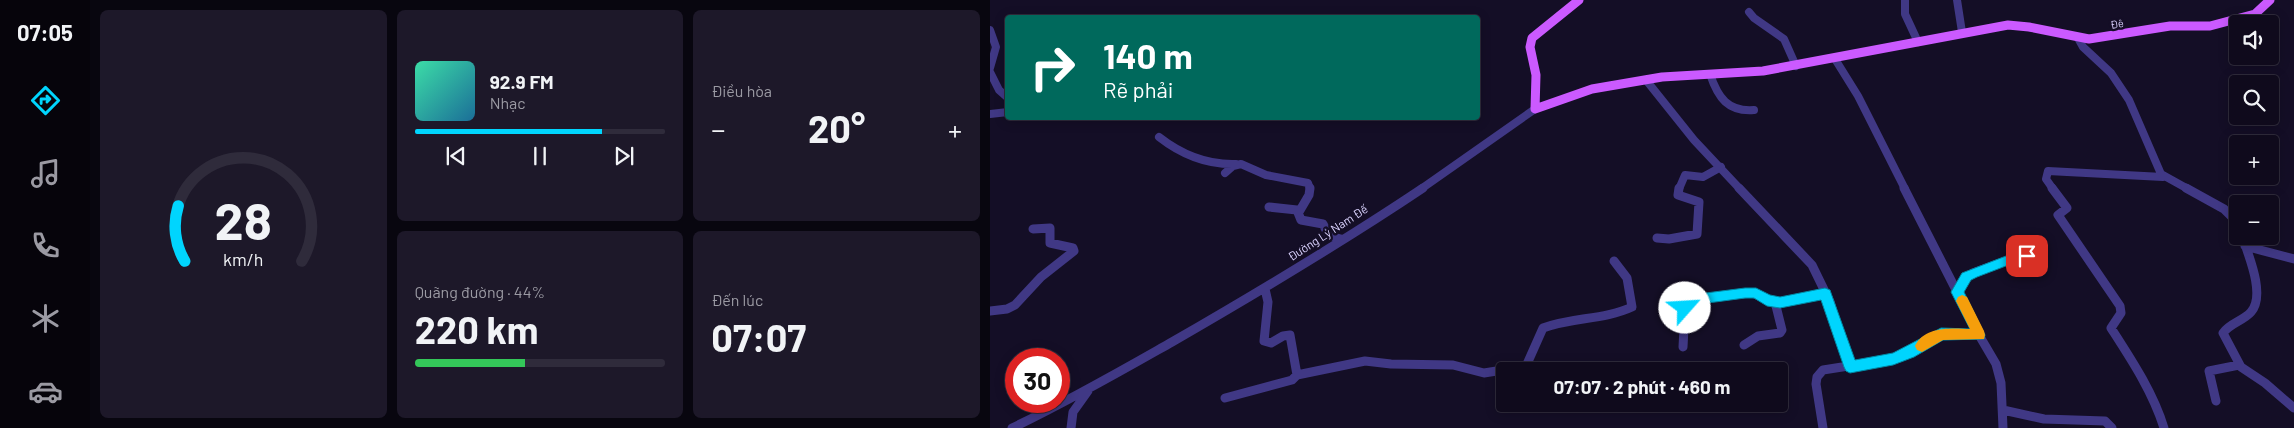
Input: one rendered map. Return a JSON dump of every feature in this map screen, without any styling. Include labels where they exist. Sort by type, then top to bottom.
[{"type":"main road","points":[[1535,109],[1536,75],[1530,47],[1532,38],[1579,0]]},
{"type":"main road","name":"Đê","points":[[1535,109],[1585,90],[1646,80],[1763,71],[1796,66],[1962,32],[2008,25],[2021,25],[2078,38],[2100,38],[2170,26],[2210,26],[2255,14],[2270,0]]},
{"type":"street","points":[[1905,0],[1905,14],[1918,42]]},
{"type":"street","points":[[1957,0],[1962,32]]},
{"type":"street","points":[[1749,12],[1754,18],[1784,39],[1796,66]]},
{"type":"street","points":[[990,30],[996,47],[990,70],[999,90],[1005,95]]},
{"type":"street","points":[[2078,38],[2083,47],[2111,74],[2125,94],[2136,114],[2158,171],[2163,176],[2229,215]]},
{"type":"street","points":[[1836,58],[1858,96],[1979,335],[1996,364],[2001,383],[2003,428]]},
{"type":"street","points":[[1710,74],[1716,90],[1733,108],[1737,110],[1754,110]]},
{"type":"street","points":[[1646,80],[1676,120],[1808,260],[1818,274],[1850,367]]},
{"type":"street","name":"Đường Lý Nam Đế","points":[[1012,428],[1050,410],[1265,289],[1456,165],[1535,109]]},
{"type":"street","points":[[990,114],[1005,112]]},
{"type":"street","points":[[1159,137],[1175,150],[1211,164],[1248,166],[1266,175],[1308,183],[1310,187],[1309,195],[1299,212],[1301,220],[1323,224],[1330,236],[1341,240]]},
{"type":"street","points":[[1225,173],[1237,164]]},
{"type":"street","points":[[1657,238],[1669,239],[1697,234],[1699,202],[1678,195],[1678,190],[1685,176],[1703,177],[1721,167]]},
{"type":"street","points":[[2163,176],[2077,170],[2048,171],[2046,179],[2067,208],[2058,215],[2120,306],[2121,313],[2111,328],[2133,362],[2159,412],[2164,428]]},
{"type":"street","points":[[1269,206],[1299,212]]},
{"type":"street","points":[[990,311],[1007,309],[1015,305],[1041,277],[1074,251],[1073,248],[1050,243],[1050,228],[1033,229]]},
{"type":"street","points":[[2245,245],[2256,284],[2257,304],[2252,311],[2223,333],[2239,365],[2294,408]]},
{"type":"street","points":[[2255,245],[2294,259]]},
{"type":"street","points":[[1958,292],[1967,277],[1973,273],[2019,256],[2027,256],[2040,272]]},
{"type":"street","points":[[1225,398],[1292,380],[1298,375],[1365,361],[1391,364],[1453,365],[1484,373],[1522,367],[1527,364],[1543,328],[1560,322],[1632,307],[1627,278],[1614,261]]},
{"type":"street","points":[[1265,289],[1269,298],[1263,332],[1264,341],[1271,343],[1283,336],[1290,335],[1298,375]]},
{"type":"street","points":[[1683,348],[1685,308],[1688,301],[1752,292],[1775,302],[1825,293]]},
{"type":"street","points":[[1744,345],[1758,336],[1782,330],[1775,302]]},
{"type":"street","points":[[1823,428],[1817,377],[1824,370],[1832,367],[1850,367],[1893,359],[1910,353],[1941,334],[1979,335]]},
{"type":"street","points":[[2216,401],[2209,371],[2239,365]]},
{"type":"street","points":[[1071,428],[1073,412],[1089,388]]},
{"type":"street","points":[[2003,410],[2044,419],[2105,421],[2112,428]]},
{"type":"slow traffic","points":[[1922,346],[1941,334],[1979,335],[1962,301]]},
{"type":"route","points":[[1685,308],[1690,300],[1752,292],[1772,302],[1825,293],[1840,332],[1850,367],[1893,359],[1910,353],[1941,334],[1979,335],[1958,292],[1967,277],[2019,256],[2027,256]]}]
